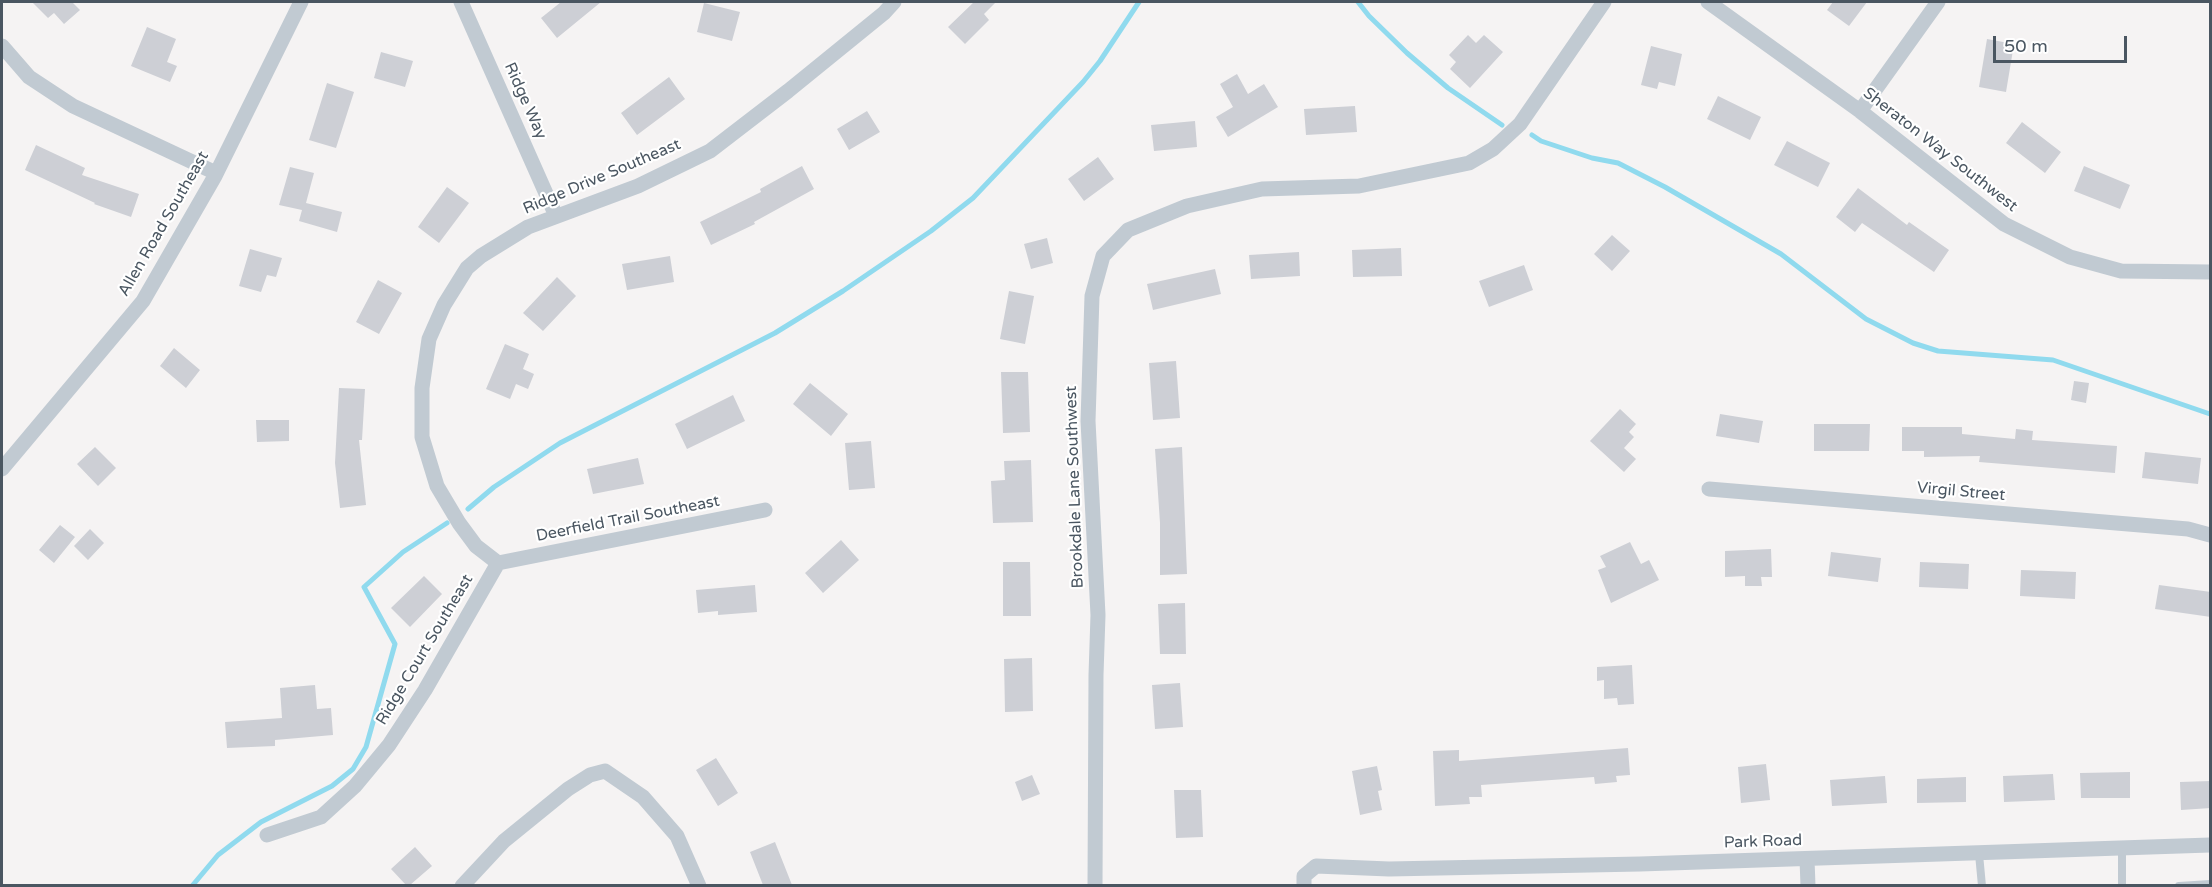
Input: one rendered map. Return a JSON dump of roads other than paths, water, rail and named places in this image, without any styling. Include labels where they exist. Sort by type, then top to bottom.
[{"type":"street","name":"Allen Road Southeast","points":[[2,469],[143,301],[216,173],[301,2]]},
{"type":"street","name":"Ridge Way","points":[[461,2],[556,216]]},
{"type":"street","name":"Ridge Drive Southeast","points":[[498,563],[476,546],[459,523],[437,486],[422,437],[422,388],[429,339],[444,305],[467,268],[481,256],[528,227],[638,186],[710,151],[814,70],[884,13],[894,2]]},
{"type":"street","name":"Brookdale Lane Southwest","points":[[1095,885],[1098,615],[1088,422],[1092,296],[1103,256],[1128,230],[1187,206],[1262,189],[1359,186],[1469,163],[1493,149],[1520,124],[1604,2]]},
{"type":"street","name":"Sheraton Way Southwest","points":[[1708,2],[1860,111],[2004,224],[2070,257],[2121,271],[2211,272]]},
{"type":"street","points":[[1860,111],[1938,2]]},
{"type":"street","points":[[2,46],[29,76],[73,106],[216,173]]},
{"type":"street","name":"Virgil Street","points":[[1709,489],[2188,529],[2211,535]]},
{"type":"street","name":"Deerfield Trail Southeast","points":[[498,563],[765,510]]},
{"type":"street","name":"Ridge Court Southeast","points":[[267,835],[321,817],[356,786],[389,745],[425,690],[498,563]]},
{"type":"street","points":[[462,885],[504,841],[568,789],[590,775],[604,771],[643,797],[677,836],[699,885]]},
{"type":"street","name":"Park Road","points":[[1304,885],[1304,876],[1316,866],[1389,868],[1807,859],[2211,845]]},
{"type":"street","points":[[1807,859],[1808,885]]},
{"type":"lane","points":[[2122,848],[2122,885]]},
{"type":"lane","points":[[1979,854],[1982,885]]},
{"type":"lane","points":[[2180,885],[2211,884]]},
{"type":"waterway","points":[[468,509],[494,487],[560,443],[775,333],[843,291],[931,231],[973,198],[1083,82],[1100,61],[1139,2]]},
{"type":"waterway","points":[[1358,2],[1407,53],[1448,88],[1502,125]]},
{"type":"waterway","points":[[1532,135],[1541,141],[1592,158],[1618,163],[1665,187],[1781,254],[1866,319],[1913,343],[1938,351],[2053,360],[2210,414]]},
{"type":"waterway","points":[[192,886],[218,855],[261,822],[332,786],[353,769],[366,747],[395,644],[364,587],[403,552],[447,523]]}]
